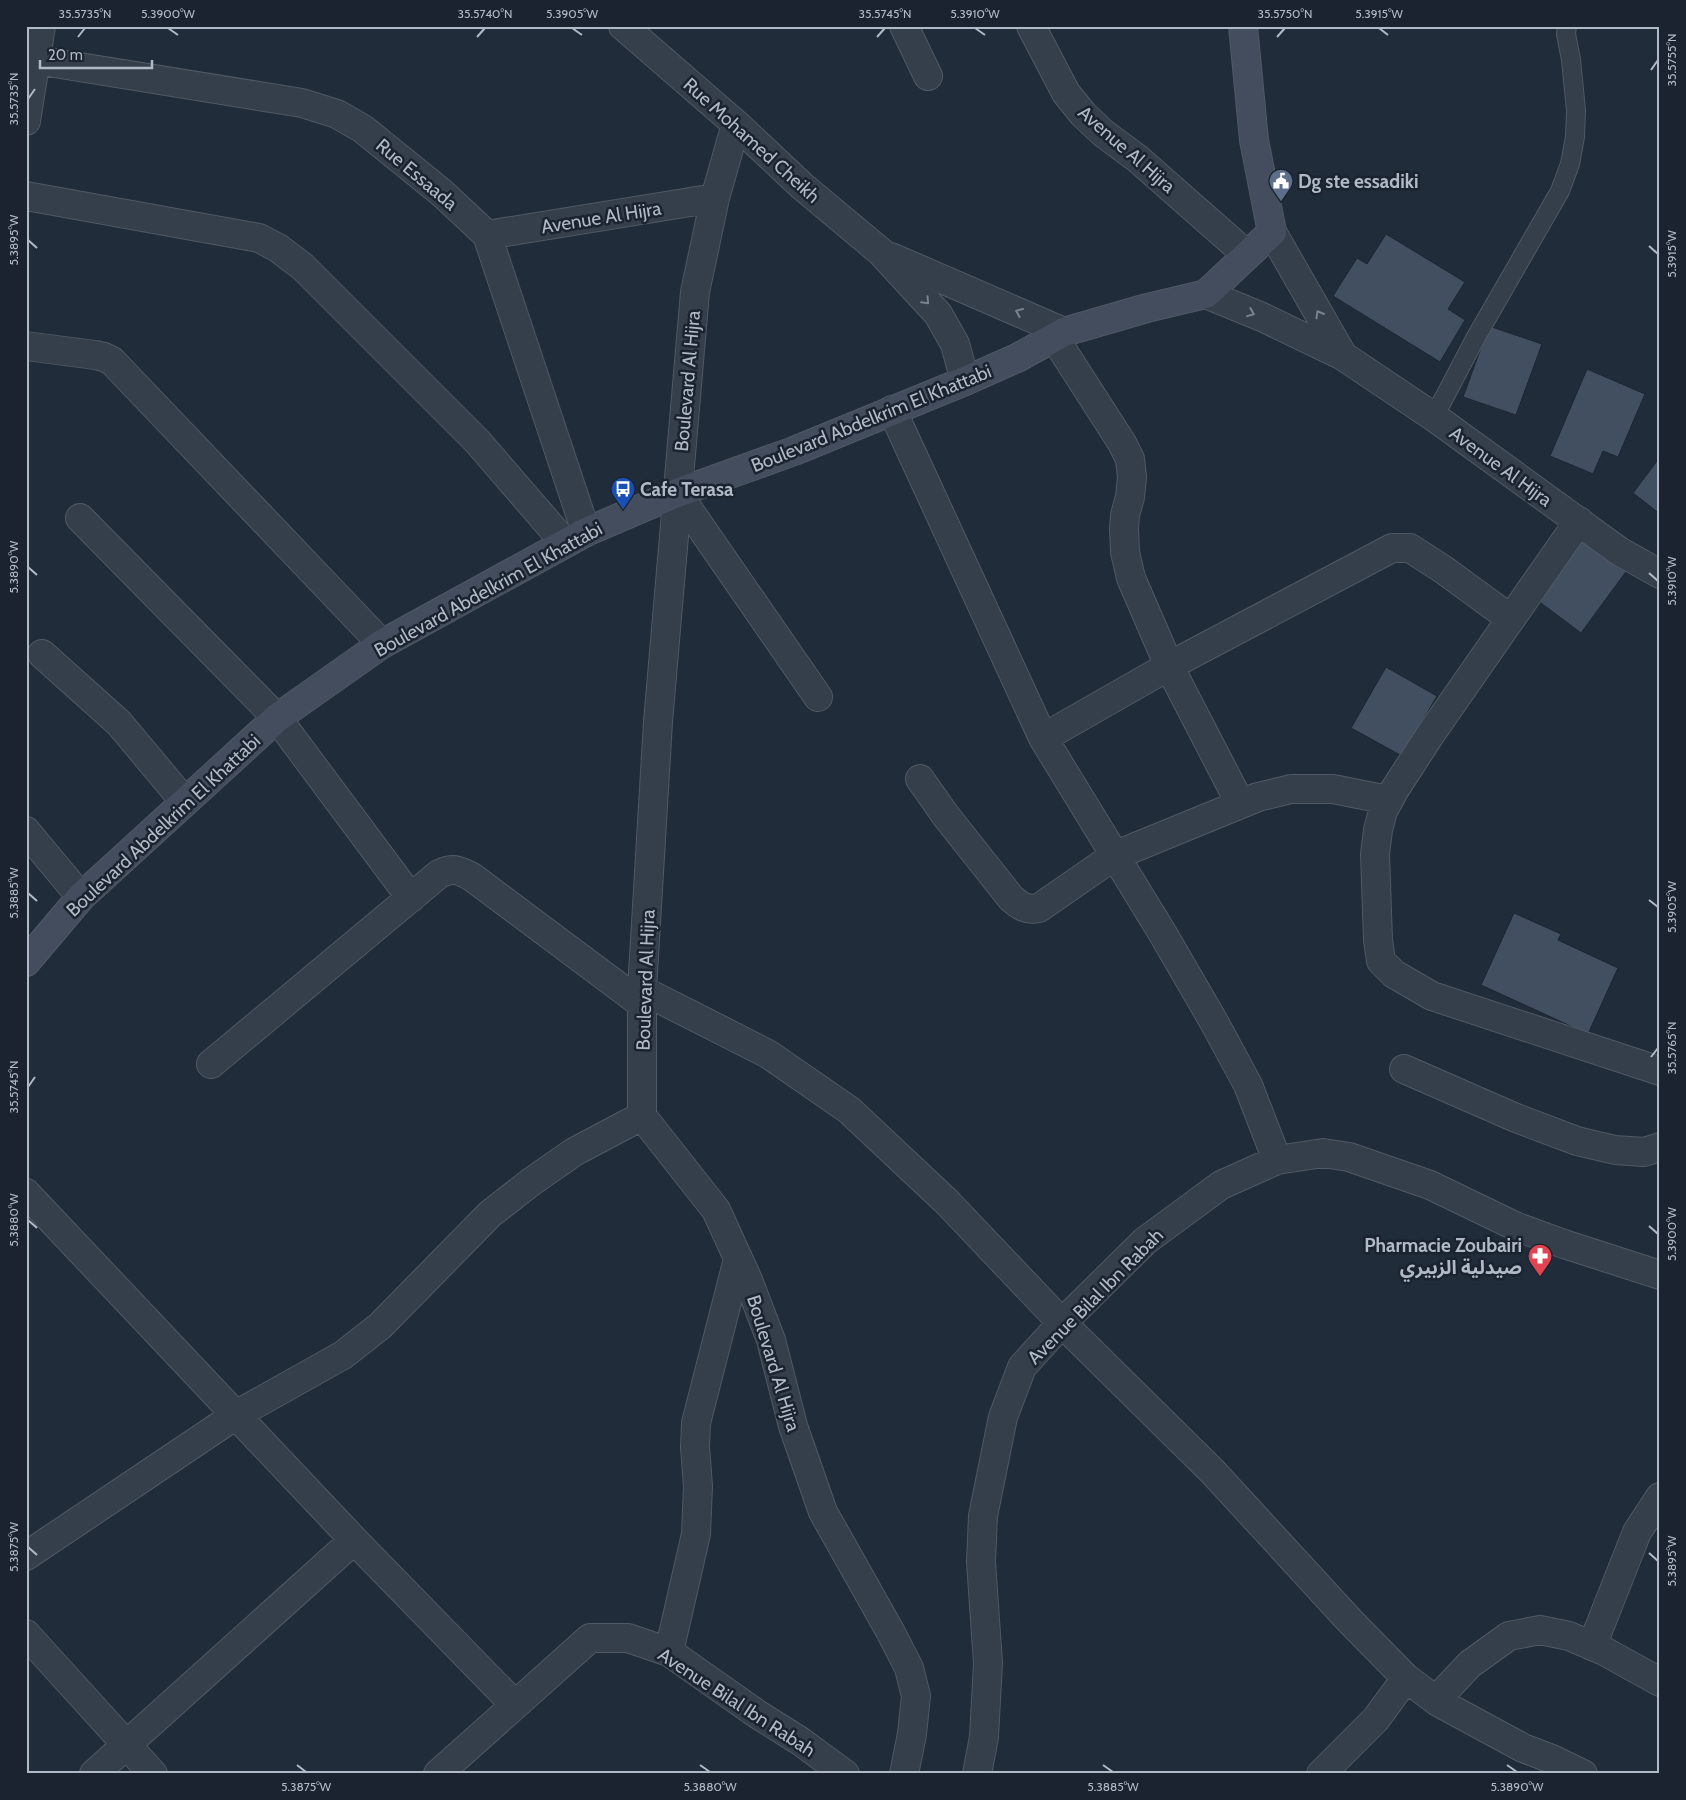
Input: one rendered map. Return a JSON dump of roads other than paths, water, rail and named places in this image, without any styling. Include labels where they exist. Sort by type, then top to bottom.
[{"type":"street","points":[[26,121],[41,26]]},
{"type":"street","name":"Rue Mohamed Cheikh","points":[[623,26],[736,124],[802,186],[881,252],[938,314],[955,344],[965,381]]},
{"type":"street","points":[[904,26],[928,76]]},
{"type":"street","name":"Avenue Al Hijra","points":[[1031,26],[1066,93],[1082,114],[1103,133],[1138,159],[1246,254]]},
{"type":"street","points":[[1206,294],[1246,254],[1272,232],[1254,140],[1243,26]]},
{"type":"street","name":"Rue Essaada","points":[[36,60],[302,103],[337,114],[363,129],[442,193],[486,235],[576,537]]},
{"type":"street","name":"Boulevard Al Hijra","points":[[736,124],[715,198],[695,292],[658,722],[642,997],[642,1116],[716,1210],[771,1340],[793,1426],[823,1512],[909,1668],[916,1696],[912,1734],[904,1774]]},
{"type":"street","points":[[26,196],[259,238],[278,248],[303,267],[576,537]]},
{"type":"street","name":"Avenue Al Hijra","points":[[486,235],[715,198]]},
{"type":"street","name":"Avenue Al Hijra","points":[[1272,232],[1344,356]]},
{"type":"street","name":"Rue Mohamed Cheikh","points":[[881,252],[1059,334]]},
{"type":"street","name":"Avenue Al Hijra","points":[[1206,294],[1262,317],[1344,356],[1434,417],[1619,551],[1660,574]]},
{"type":"street","name":"Boulevard Abdelkrim El Khattabi","points":[[26,962],[81,897],[277,718],[382,644],[576,537],[677,492],[794,451],[965,381],[1017,358],[1059,334],[1147,308],[1206,294]]},
{"type":"street","points":[[1059,334],[1130,460],[1132,477],[1124,529],[1125,552],[1131,578],[1168,666],[1240,803]]},
{"type":"street","points":[[26,346],[94,355],[112,361],[382,644]]},
{"type":"street","points":[[892,410],[1043,738],[1163,934],[1218,1030],[1248,1085],[1277,1160]]},
{"type":"street","points":[[677,492],[818,697]]},
{"type":"street","points":[[80,518],[277,718],[411,898]]},
{"type":"street","points":[[1579,521],[1430,735],[1382,811],[1375,854],[1378,940],[1381,960],[1394,974],[1432,996],[1660,1071]]},
{"type":"street","points":[[1043,738],[1168,666],[1392,548],[1410,548],[1444,570],[1511,619]]},
{"type":"street","points":[[42,654],[119,723],[185,802]]},
{"type":"street","points":[[920,779],[946,816],[1011,898],[1024,908],[1030,910],[1039,908],[1114,856],[1258,797],[1291,789],[1333,789],[1388,800]]},
{"type":"street","points":[[26,831],[81,897]]},
{"type":"street","points":[[212,1064],[439,874],[450,869],[459,870],[472,877],[642,997],[768,1054],[850,1110],[947,1202],[1062,1323],[1213,1472],[1368,1640],[1406,1678],[1436,1700],[1523,1748],[1583,1774]]},
{"type":"street","points":[[1404,1069],[1516,1118],[1577,1141],[1615,1150],[1644,1152],[1660,1147]]},
{"type":"street","points":[[26,1556],[236,1414],[343,1355],[380,1326],[490,1214],[530,1182],[574,1152],[642,1116]]},
{"type":"street","name":"Avenue Bilal Ibn Rabah","points":[[978,1774],[984,1737],[988,1663],[980,1562],[983,1516],[1003,1417],[1022,1367],[1062,1323],[1145,1241],[1220,1185],[1277,1160],[1322,1154],[1349,1156],[1430,1185],[1517,1226],[1564,1244],[1660,1275]]},
{"type":"street","points":[[26,1193],[354,1540],[514,1704]]},
{"type":"street","points":[[669,1652],[696,1534],[698,1486],[695,1447],[696,1423],[738,1259]]},
{"type":"street","points":[[1592,1646],[1637,1532],[1660,1497]]},
{"type":"street","points":[[94,1774],[354,1540]]},
{"type":"street","points":[[1436,1700],[1470,1664],[1509,1636],[1540,1630],[1569,1636],[1660,1682]]},
{"type":"street","points":[[26,1634],[153,1774]]},
{"type":"street","name":"Avenue Bilal Ibn Rabah","points":[[438,1774],[590,1638],[628,1638],[669,1652],[845,1774]]},
{"type":"street","points":[[1321,1774],[1376,1719],[1406,1678]]},
{"type":"lane","points":[[1434,417],[1476,337],[1560,191],[1570,164],[1575,138],[1576,110],[1571,60],[1566,34],[1567,26]]},
{"type":"place","name":"Dg ste essadiki","points":[[1281,202]]},
{"type":"place","name":"Cafe Terasa","points":[[623,510]]},
{"type":"place","name":"Pharmacie Zoubairi صيدلية الزبيري","points":[[1540,1277]]}]
